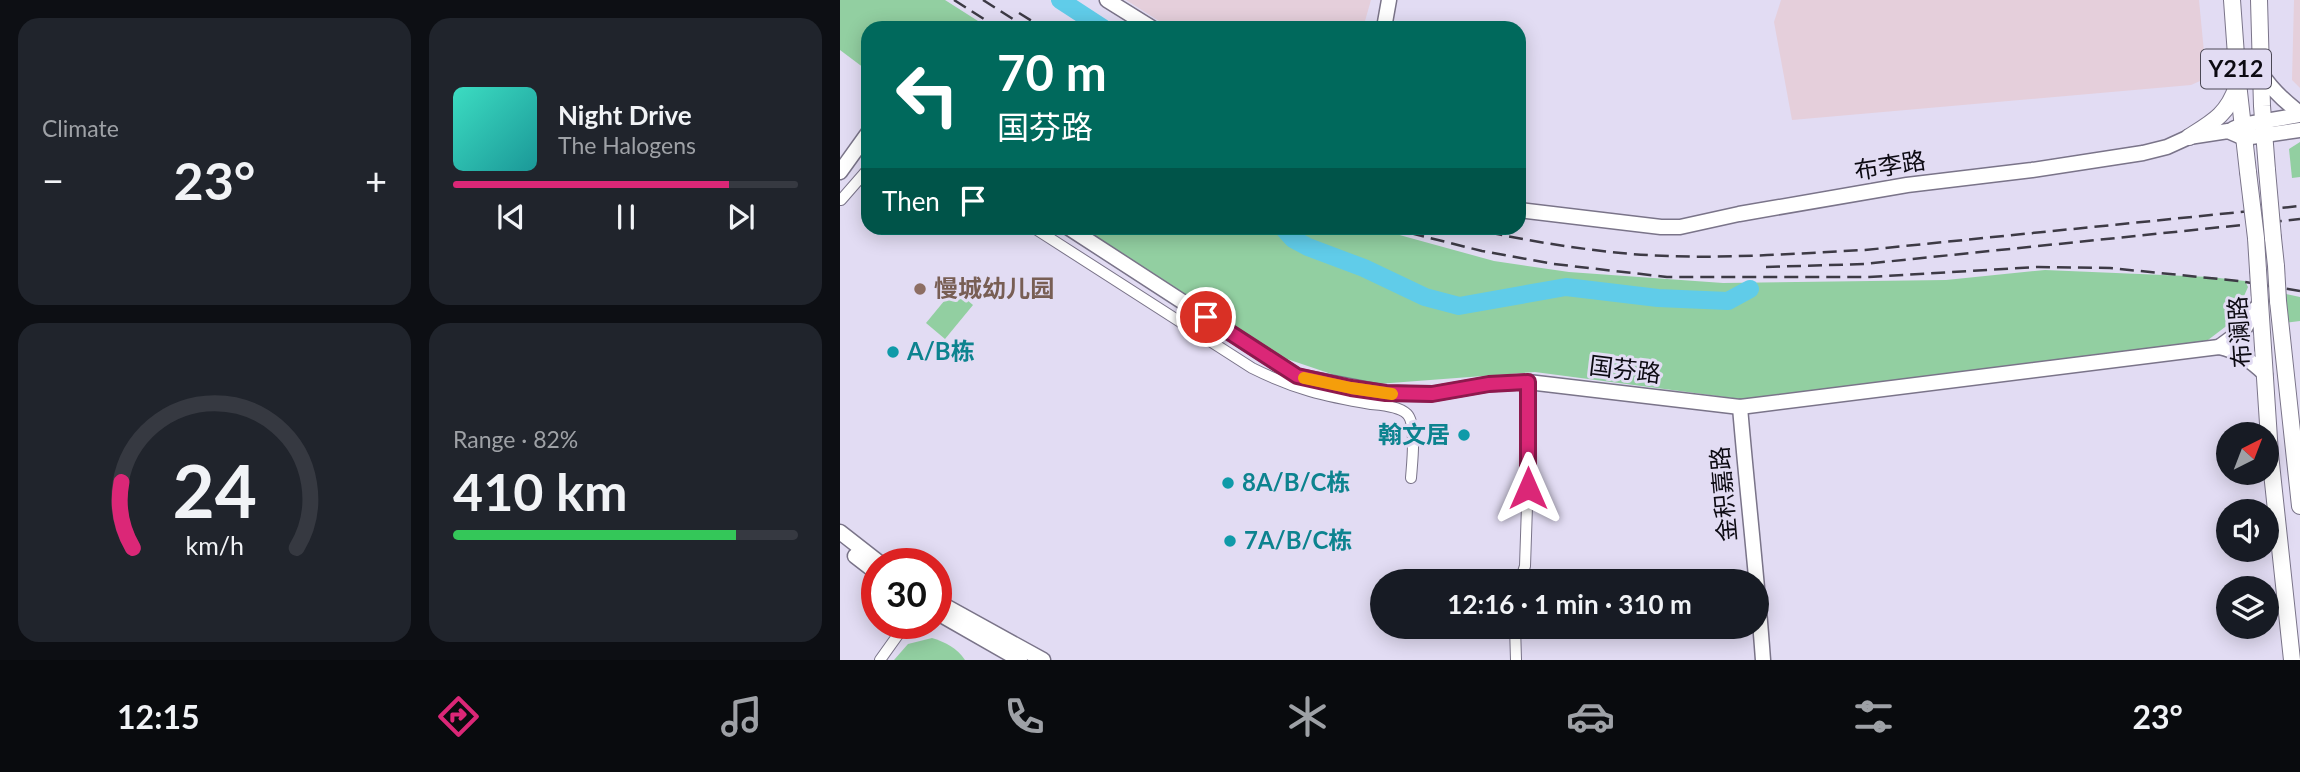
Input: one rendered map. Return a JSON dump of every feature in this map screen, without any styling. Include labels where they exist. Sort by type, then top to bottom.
[{"type":"main road","name":"布澜路","points":[[2232,0],[2238,83],[2238,131],[2248,172],[2256,238],[2270,454],[2292,660]]},
{"type":"main road","name":"布澜路","points":[[2259,0],[2267,170],[2300,506]]},
{"type":"main road","points":[[2189,137],[2225,110],[2232,102],[2238,83]]},
{"type":"street","points":[[1107,0],[1141,21]]},
{"type":"street","points":[[1386,21],[1390,0]]},
{"type":"street","points":[[2261,73],[2285,102],[2300,114]]},
{"type":"street","points":[[2264,128],[2300,114]]},
{"type":"street","points":[[2264,128],[2300,130]]},
{"type":"street","name":"布李路","points":[[1526,211],[1648,226],[1680,227],[1907,185],[2143,153],[2167,147],[2189,137],[2264,128]]},
{"type":"street","points":[[840,172],[861,143]]},
{"type":"street","points":[[841,200],[861,177]]},
{"type":"street","points":[[1045,235],[1184,325],[1274,379],[1327,397],[1391,407],[1406,413],[1412,422],[1411,478]]},
{"type":"street","name":"国芬路","points":[[1080,235],[1297,376],[1386,393],[1432,394],[1489,384],[1528,382],[1740,407],[1997,377],[2219,347]]},
{"type":"street","points":[[2219,347],[2245,328],[2260,302]]},
{"type":"street","points":[[2219,347],[2233,350],[2265,374]]},
{"type":"street","points":[[1524,569],[1528,382]]},
{"type":"street","name":"金积嘉路","points":[[1740,407],[1763,660]]},
{"type":"street","points":[[840,532],[861,548]]},
{"type":"street","points":[[840,545],[861,561]]},
{"type":"street","points":[[952,617],[1043,660]]},
{"type":"street","points":[[952,619],[1020,660]]},
{"type":"street","points":[[880,660],[895,639]]},
{"type":"street","points":[[1515,639],[1516,660]]},
{"type":"shaded area","points":[[1126,0],[1371,0],[1365,21],[1159,21]]},
{"type":"shaded area","points":[[1781,0],[2199,0],[2206,73],[2200,81],[2191,85],[1792,120],[1774,22]]},
{"type":"shaded area","points":[[2294,0],[2300,0],[2300,88],[2292,80]]},
{"type":"green space","points":[[840,0],[945,0],[978,21],[861,21],[861,66],[840,50]]},
{"type":"green space","points":[[2300,142],[2300,177],[2292,178],[2289,149]]},
{"type":"green space","points":[[1091,235],[1399,235],[1494,261],[1569,272],[1723,283],[1946,280],[2045,270],[2210,277],[2245,281],[2248,287],[2233,321],[2204,343],[1748,400],[1535,372],[1364,385],[1269,353]]},
{"type":"green space","points":[[954,289],[973,305],[945,339],[926,323]]},
{"type":"green space","points":[[2282,293],[2300,297],[2300,321],[2285,323]]},
{"type":"green space","points":[[935,639],[950,646],[965,660],[894,660],[908,644]]},
{"type":"waterway","points":[[1060,0],[1092,21]]},
{"type":"waterway","points":[[1289,235],[1308,247],[1364,268],[1425,297],[1459,306],[1566,287],[1658,298],[1728,301],[1750,289]]},
{"type":"railway","points":[[954,0],[987,21]]},
{"type":"railway","points":[[983,0],[1016,21]]},
{"type":"railway","points":[[1019,13],[1032,21]]},
{"type":"railway","points":[[1503,235],[1621,253],[1743,256],[1865,250],[2300,206]]},
{"type":"railway","points":[[1766,267],[1864,264],[2300,219]]},
{"type":"railway","points":[[1418,235],[1482,251],[1554,264],[1667,277],[1869,277],[2038,267],[2110,268],[2239,281],[2300,291]]},
{"type":"slow traffic","points":[[1304,378],[1392,394]]},
{"type":"place","name":"慢城幼儿园","points":[[920,289]]},
{"type":"place","name":"A/B栋","points":[[893,352]]},
{"type":"place","name":"翰文居","points":[[1464,435]]},
{"type":"place","name":"8A/B/C栋","points":[[1228,483]]},
{"type":"place","name":"7A/B/C栋","points":[[1230,541]]},
{"type":"route","points":[[1206,317],[1297,376],[1351,388],[1386,393],[1432,394],[1489,384],[1528,382],[1528,488]]}]
